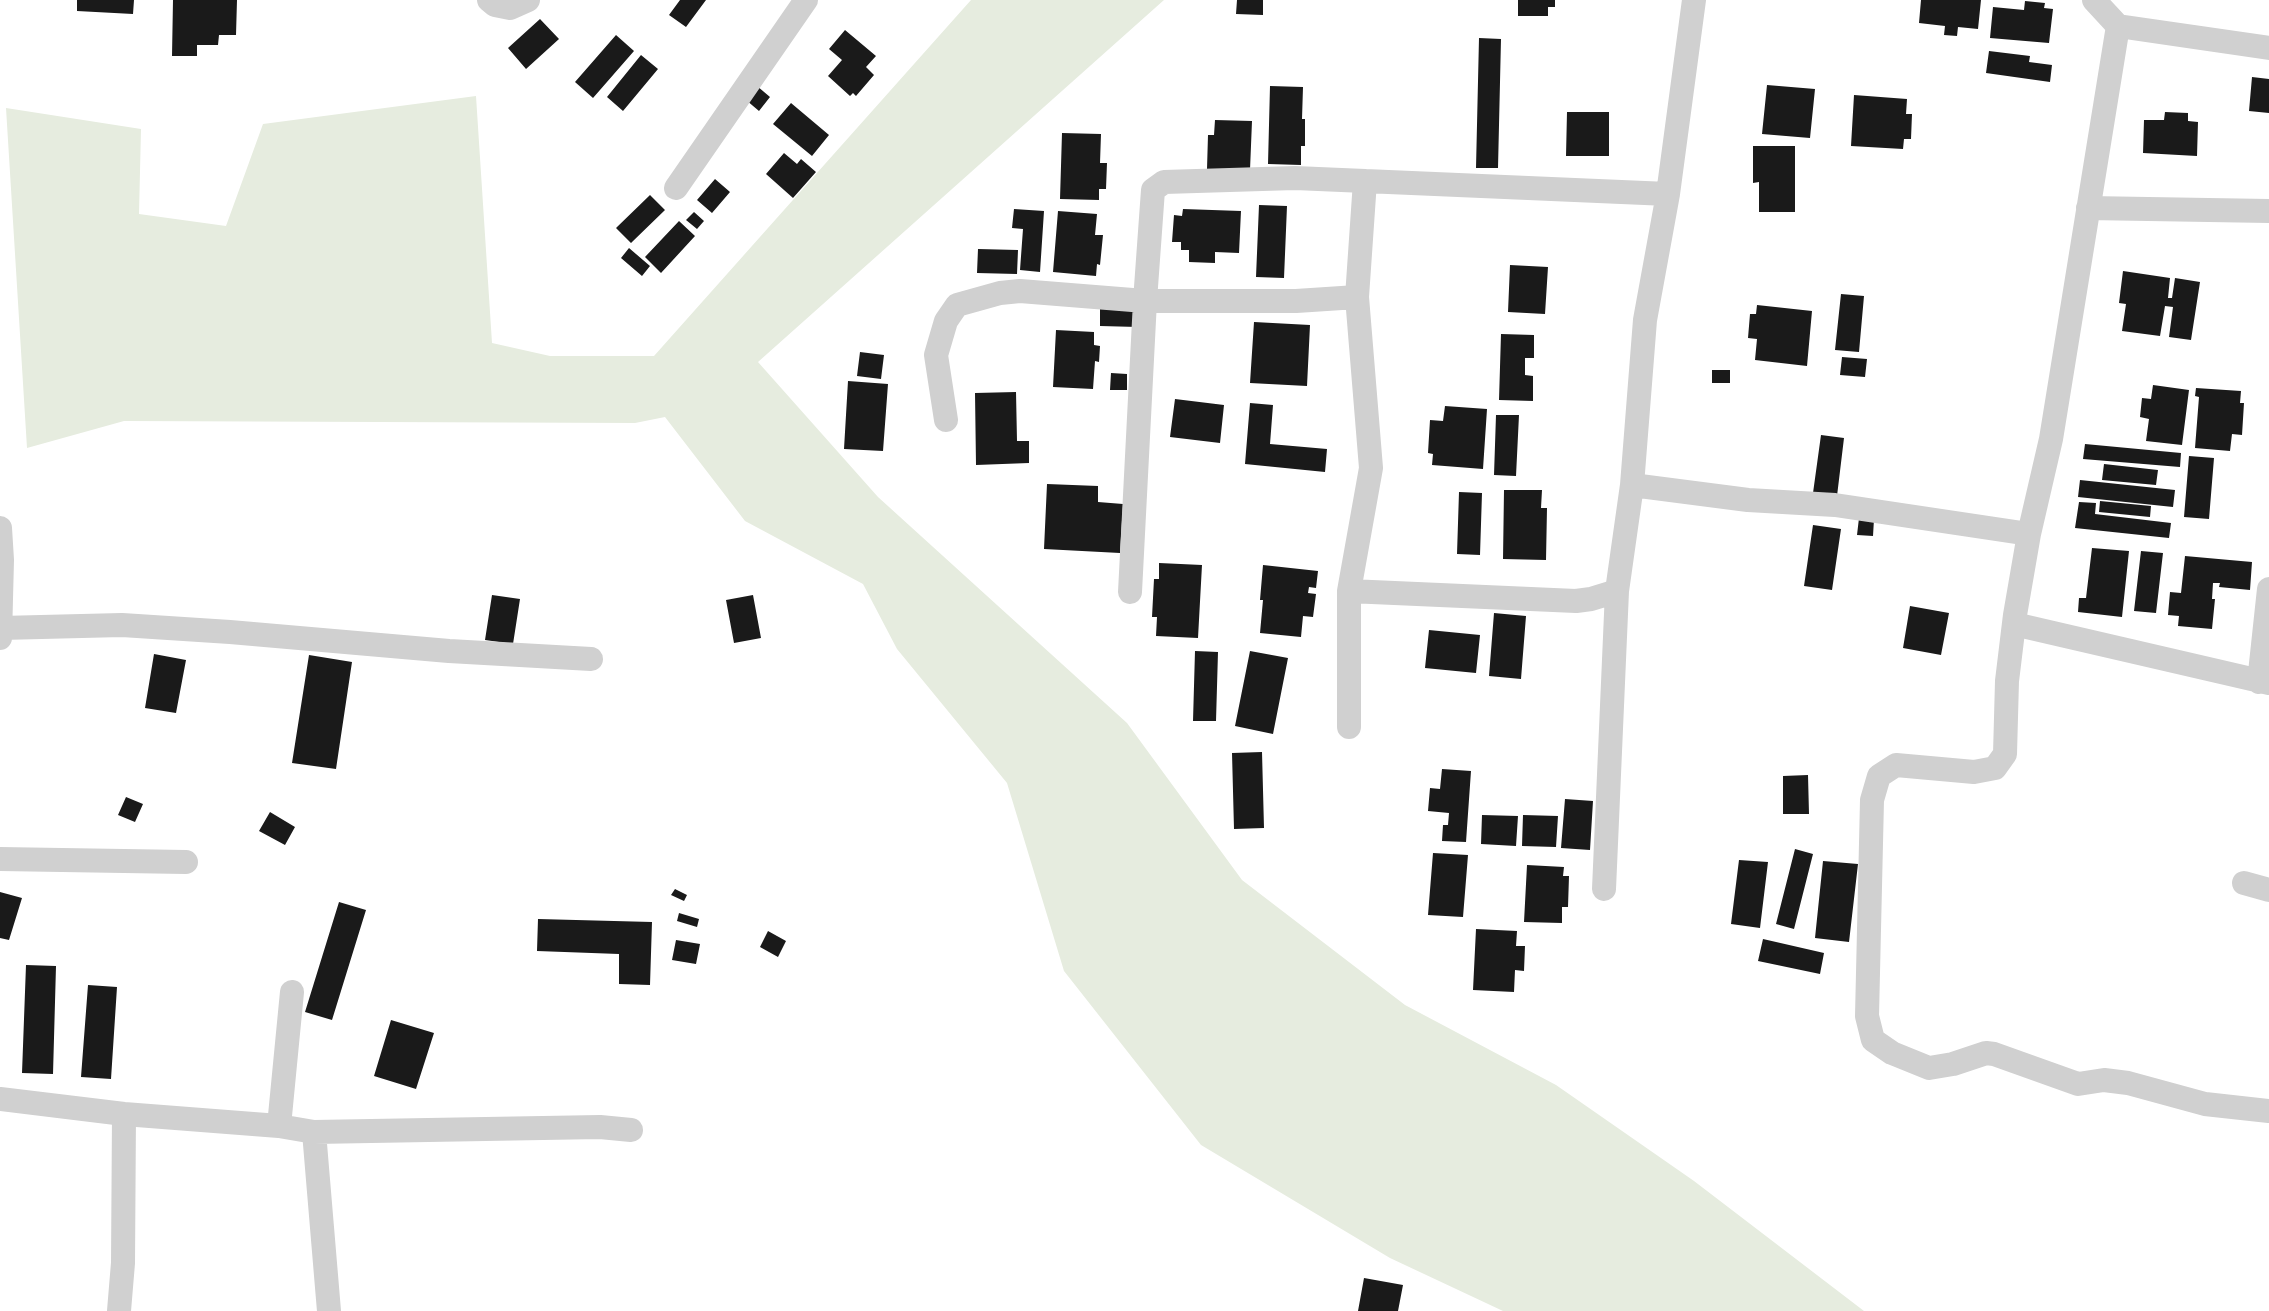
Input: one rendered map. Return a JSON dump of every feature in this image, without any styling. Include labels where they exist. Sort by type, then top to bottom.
[{"type":"street","points":[[489,0],[495,5],[510,8],[528,0]]},
{"type":"street","points":[[676,188],[806,0]]},
{"type":"street","points":[[1604,889],[1617,591],[1632,485],[1645,320],[1668,194],[1694,0]]},
{"type":"street","points":[[2094,0],[2118,26],[2269,48]]},
{"type":"street","points":[[2118,26],[2051,439],[2029,534],[2014,624],[2007,681],[2005,754],[1995,768],[1974,772],[1896,765],[1880,776],[1872,800],[1867,1016],[1873,1040],[1892,1053],[1929,1068],[1953,1064],[1986,1053],[1994,1054],[2078,1084],[2104,1080],[2128,1083],[2205,1104],[2269,1111]]},
{"type":"street","points":[[1130,592],[1145,301],[1153,190],[1164,182],[1295,178],[1668,194]]},
{"type":"street","points":[[1349,727],[1349,590],[1371,468],[1357,297],[1365,181]]},
{"type":"street","points":[[2088,208],[2269,211]]},
{"type":"street","points":[[946,420],[936,355],[946,321],[956,305],[1000,293],[1020,292],[1145,301],[1296,301],[1357,297]]},
{"type":"street","points":[[1632,485],[1748,500],[1835,505],[2029,534]]},
{"type":"street","points":[[0,528],[1,633],[122,625],[230,632],[449,651],[590,659]]},
{"type":"street","points":[[2014,624],[2264,683],[2269,589]]},
{"type":"street","points":[[1349,590],[1576,601],[1591,599],[1617,591]]},
{"type":"street","points":[[0,859],[186,862]]},
{"type":"street","points":[[2244,883],[2269,890]]},
{"type":"street","points":[[279,1126],[292,992]]},
{"type":"street","points":[[0,1099],[124,1114],[279,1126],[314,1132],[600,1127],[631,1130]]},
{"type":"street","points":[[119,1311],[123,1263],[124,1114]]},
{"type":"street","points":[[314,1132],[329,1311]]},
{"type":"shaded area","points":[[971,0],[1164,0],[758,362],[878,497],[1127,723],[1242,880],[1405,1005],[1556,1085],[1694,1181],[1864,1311],[1503,1311],[1390,1258],[1201,1145],[1064,971],[1007,783],[897,649],[863,584],[745,521],[665,417],[635,423],[124,421],[27,448],[6,108],[141,129],[139,214],[226,226],[263,124],[476,96],[492,343],[550,356],[654,356]]},
{"type":"building","points":[[77,0],[134,0],[133,14],[77,11]]},
{"type":"building","points":[[173,0],[237,0],[236,35],[219,35],[218,45],[197,45],[197,56],[172,56]]},
{"type":"building","points":[[680,0],[706,0],[686,27],[669,15]]},
{"type":"building","points":[[1237,0],[1263,0],[1263,15],[1236,14]]},
{"type":"building","points":[[1518,0],[1555,0],[1555,7],[1548,7],[1548,16],[1518,16]]},
{"type":"building","points":[[1921,0],[1981,0],[1978,29],[1958,27],[1957,36],[1944,35],[1945,26],[1919,23]]},
{"type":"building","points":[[2025,1],[2045,3],[2044,8],[2053,9],[2049,43],[1990,38],[1993,7],[2024,10]]},
{"type":"building","points":[[540,19],[559,39],[526,69],[508,48]]},
{"type":"building","points":[[845,30],[876,56],[866,67],[874,75],[856,96],[853,93],[850,96],[828,76],[842,60],[829,49]]},
{"type":"building","points":[[616,35],[634,51],[593,98],[575,82]]},
{"type":"building","points":[[1479,38],[1501,39],[1498,168],[1476,168]]},
{"type":"building","points":[[1989,51],[2030,56],[2029,62],[2052,65],[2050,82],[1986,73]]},
{"type":"building","points":[[641,55],[658,69],[623,111],[607,97]]},
{"type":"building","points":[[2252,77],[2269,79],[2269,113],[2249,111]]},
{"type":"building","points":[[1767,85],[1815,89],[1810,138],[1762,134]]},
{"type":"building","points":[[757,86],[770,97],[759,111],[746,100]]},
{"type":"building","points":[[1270,86],[1303,87],[1302,119],[1305,119],[1305,146],[1301,146],[1301,165],[1268,164]]},
{"type":"building","points":[[1854,95],[1907,99],[1906,114],[1912,114],[1911,139],[1904,139],[1903,149],[1851,146]]},
{"type":"building","points":[[791,103],[829,135],[812,156],[773,124]]},
{"type":"building","points":[[1567,112],[1609,112],[1609,156],[1566,156]]},
{"type":"building","points":[[2165,112],[2188,113],[2188,121],[2198,122],[2197,156],[2143,153],[2144,120],[2164,120]]},
{"type":"building","points":[[1215,120],[1252,121],[1250,170],[1207,169],[1208,135],[1214,135]]},
{"type":"building","points":[[1062,133],[1101,134],[1100,163],[1107,163],[1106,189],[1099,189],[1099,200],[1060,199]]},
{"type":"building","points":[[1753,146],[1795,146],[1795,212],[1759,212],[1759,182],[1753,183]]},
{"type":"building","points":[[784,153],[797,164],[801,159],[816,172],[793,198],[766,174]]},
{"type":"building","points":[[715,179],[730,192],[712,213],[697,200]]},
{"type":"building","points":[[650,195],[665,210],[631,243],[616,228]]},
{"type":"building","points":[[1259,205],[1287,206],[1284,278],[1256,277]]},
{"type":"building","points":[[1014,209],[1044,211],[1040,272],[1020,270],[1023,229],[1012,228]]},
{"type":"building","points":[[1183,209],[1241,211],[1239,253],[1215,252],[1215,263],[1189,262],[1189,250],[1181,250],[1181,242],[1172,242],[1174,215],[1182,216]]},
{"type":"building","points":[[1058,211],[1097,214],[1095,235],[1103,235],[1100,265],[1097,264],[1096,276],[1053,272]]},
{"type":"building","points":[[694,212],[704,221],[697,229],[686,220]]},
{"type":"building","points":[[679,221],[695,236],[661,273],[645,257]]},
{"type":"building","points":[[629,248],[650,266],[642,276],[621,258]]},
{"type":"building","points":[[978,249],[1018,250],[1017,274],[977,273]]},
{"type":"building","points":[[1510,265],[1548,267],[1545,314],[1508,312]]},
{"type":"building","points":[[2123,271],[2170,278],[2168,298],[2172,298],[2175,278],[2200,282],[2191,340],[2169,337],[2173,307],[2165,306],[2160,336],[2122,331],[2126,304],[2119,303]]},
{"type":"building","points":[[1841,294],[1864,296],[1859,352],[1835,350]]},
{"type":"building","points":[[1757,305],[1812,311],[1807,366],[1755,360],[1757,339],[1748,338],[1750,314],[1756,314]]},
{"type":"building","points":[[1100,307],[1138,307],[1138,327],[1100,326]]},
{"type":"building","points":[[1254,322],[1310,325],[1307,386],[1250,383]]},
{"type":"building","points":[[1056,330],[1094,332],[1094,345],[1100,346],[1099,362],[1095,361],[1093,389],[1053,387]]},
{"type":"building","points":[[1501,334],[1534,335],[1534,358],[1525,358],[1525,375],[1533,376],[1533,401],[1499,400]]},
{"type":"building","points":[[860,352],[884,355],[881,379],[857,376]]},
{"type":"building","points":[[1842,357],[1867,359],[1865,377],[1840,375]]},
{"type":"building","points":[[1712,370],[1730,370],[1730,383],[1712,383]]},
{"type":"building","points":[[1111,373],[1127,374],[1127,390],[1110,390]]},
{"type":"building","points":[[848,381],[888,384],[883,451],[844,449]]},
{"type":"building","points":[[2153,385],[2189,390],[2182,445],[2146,441],[2149,419],[2140,417],[2142,398],[2151,399]]},
{"type":"building","points":[[2196,388],[2241,391],[2240,403],[2244,403],[2242,435],[2232,434],[2230,451],[2195,448],[2199,397],[2195,396]]},
{"type":"building","points":[[1016,392],[1017,441],[1029,441],[1029,463],[976,465],[975,393]]},
{"type":"building","points":[[1175,399],[1224,405],[1220,443],[1170,437]]},
{"type":"building","points":[[1250,403],[1273,405],[1270,444],[1327,449],[1325,472],[1245,464]]},
{"type":"building","points":[[1445,406],[1487,409],[1483,469],[1432,465],[1433,454],[1428,453],[1430,420],[1443,421]]},
{"type":"building","points":[[1496,415],[1519,415],[1516,476],[1494,475]]},
{"type":"building","points":[[1821,435],[1844,438],[1837,496],[1813,493]]},
{"type":"building","points":[[2085,444],[2181,453],[2180,467],[2083,459]]},
{"type":"building","points":[[2189,456],[2214,458],[2209,519],[2184,517]]},
{"type":"building","points":[[2104,464],[2158,470],[2156,485],[2102,480]]},
{"type":"building","points":[[2080,480],[2175,490],[2173,507],[2078,497]]},
{"type":"building","points":[[1047,484],[1098,486],[1098,502],[1123,504],[1120,553],[1044,549]]},
{"type":"building","points":[[1504,490],[1542,490],[1541,508],[1547,508],[1546,560],[1503,559]]},
{"type":"building","points":[[1459,492],[1482,493],[1480,555],[1457,554]]},
{"type":"building","points":[[2100,501],[2151,506],[2150,517],[2099,512]]},
{"type":"building","points":[[2079,502],[2096,503],[2095,514],[2171,523],[2169,538],[2075,528]]},
{"type":"building","points":[[1859,518],[1874,519],[1873,536],[1857,535]]},
{"type":"building","points":[[1813,525],[1841,529],[1832,590],[1804,586]]},
{"type":"building","points":[[2092,548],[2129,551],[2122,617],[2078,612],[2079,598],[2086,598]]},
{"type":"building","points":[[2141,551],[2163,553],[2156,613],[2134,611]]},
{"type":"building","points":[[2185,556],[2252,562],[2250,590],[2219,587],[2220,583],[2213,583],[2212,599],[2215,599],[2212,629],[2178,626],[2179,616],[2168,615],[2170,592],[2181,593]]},
{"type":"building","points":[[1159,563],[1202,565],[1198,638],[1156,636],[1157,617],[1152,617],[1154,579],[1159,579]]},
{"type":"building","points":[[1263,565],[1318,571],[1316,588],[1309,587],[1308,593],[1316,594],[1313,617],[1303,616],[1301,637],[1260,633],[1263,600],[1260,600]]},
{"type":"building","points":[[492,595],[520,599],[513,644],[485,640]]},
{"type":"building","points":[[753,595],[761,638],[734,643],[726,600]]},
{"type":"building","points":[[1910,606],[1949,613],[1941,655],[1903,648]]},
{"type":"building","points":[[1494,613],[1526,616],[1521,679],[1489,676]]},
{"type":"building","points":[[1429,630],[1480,635],[1476,673],[1425,668]]},
{"type":"building","points":[[1195,651],[1218,652],[1216,721],[1193,721]]},
{"type":"building","points":[[1250,651],[1288,658],[1273,734],[1235,726]]},
{"type":"building","points":[[154,654],[186,660],[176,713],[145,708]]},
{"type":"building","points":[[309,655],[352,662],[336,769],[292,763]]},
{"type":"building","points":[[1262,752],[1264,828],[1234,829],[1232,753]]},
{"type":"building","points":[[1442,769],[1471,771],[1466,842],[1442,841],[1443,825],[1448,825],[1449,813],[1428,811],[1430,788],[1440,789]]},
{"type":"building","points":[[1808,775],[1809,814],[1783,814],[1783,776]]},
{"type":"building","points":[[126,797],[143,804],[135,822],[118,815]]},
{"type":"building","points":[[1565,799],[1593,801],[1590,850],[1561,848]]},
{"type":"building","points":[[270,812],[295,827],[285,845],[259,831]]},
{"type":"building","points":[[1482,815],[1518,816],[1516,846],[1481,844]]},
{"type":"building","points":[[1523,815],[1558,816],[1556,847],[1522,846]]},
{"type":"building","points":[[1795,849],[1813,854],[1794,929],[1776,924]]},
{"type":"building","points":[[1433,853],[1468,855],[1463,917],[1428,915]]},
{"type":"building","points":[[1739,860],[1768,862],[1760,928],[1731,924]]},
{"type":"building","points":[[1823,861],[1858,864],[1849,942],[1815,938]]},
{"type":"building","points":[[1527,865],[1564,867],[1563,876],[1569,876],[1568,907],[1562,907],[1562,923],[1524,922]]},
{"type":"building","points":[[675,889],[687,895],[684,901],[671,895]]},
{"type":"building","points":[[0,892],[22,898],[9,940],[0,938]]},
{"type":"building","points":[[339,902],[366,910],[332,1020],[305,1012]]},
{"type":"building","points":[[679,913],[699,919],[697,927],[677,921]]},
{"type":"building","points":[[538,919],[652,922],[650,985],[619,984],[619,954],[537,951]]},
{"type":"building","points":[[1476,929],[1517,931],[1516,946],[1525,946],[1524,971],[1515,970],[1514,992],[1473,990]]},
{"type":"building","points":[[768,931],[786,941],[778,957],[760,947]]},
{"type":"building","points":[[1763,939],[1824,953],[1820,974],[1758,961]]},
{"type":"building","points":[[676,940],[700,944],[696,964],[672,960]]},
{"type":"building","points":[[26,965],[56,966],[53,1074],[22,1073]]},
{"type":"building","points":[[88,985],[117,987],[111,1079],[81,1077]]},
{"type":"building","points":[[391,1020],[434,1033],[416,1089],[374,1076]]},
{"type":"building","points":[[1364,1278],[1403,1285],[1398,1311],[1358,1311]]}]
